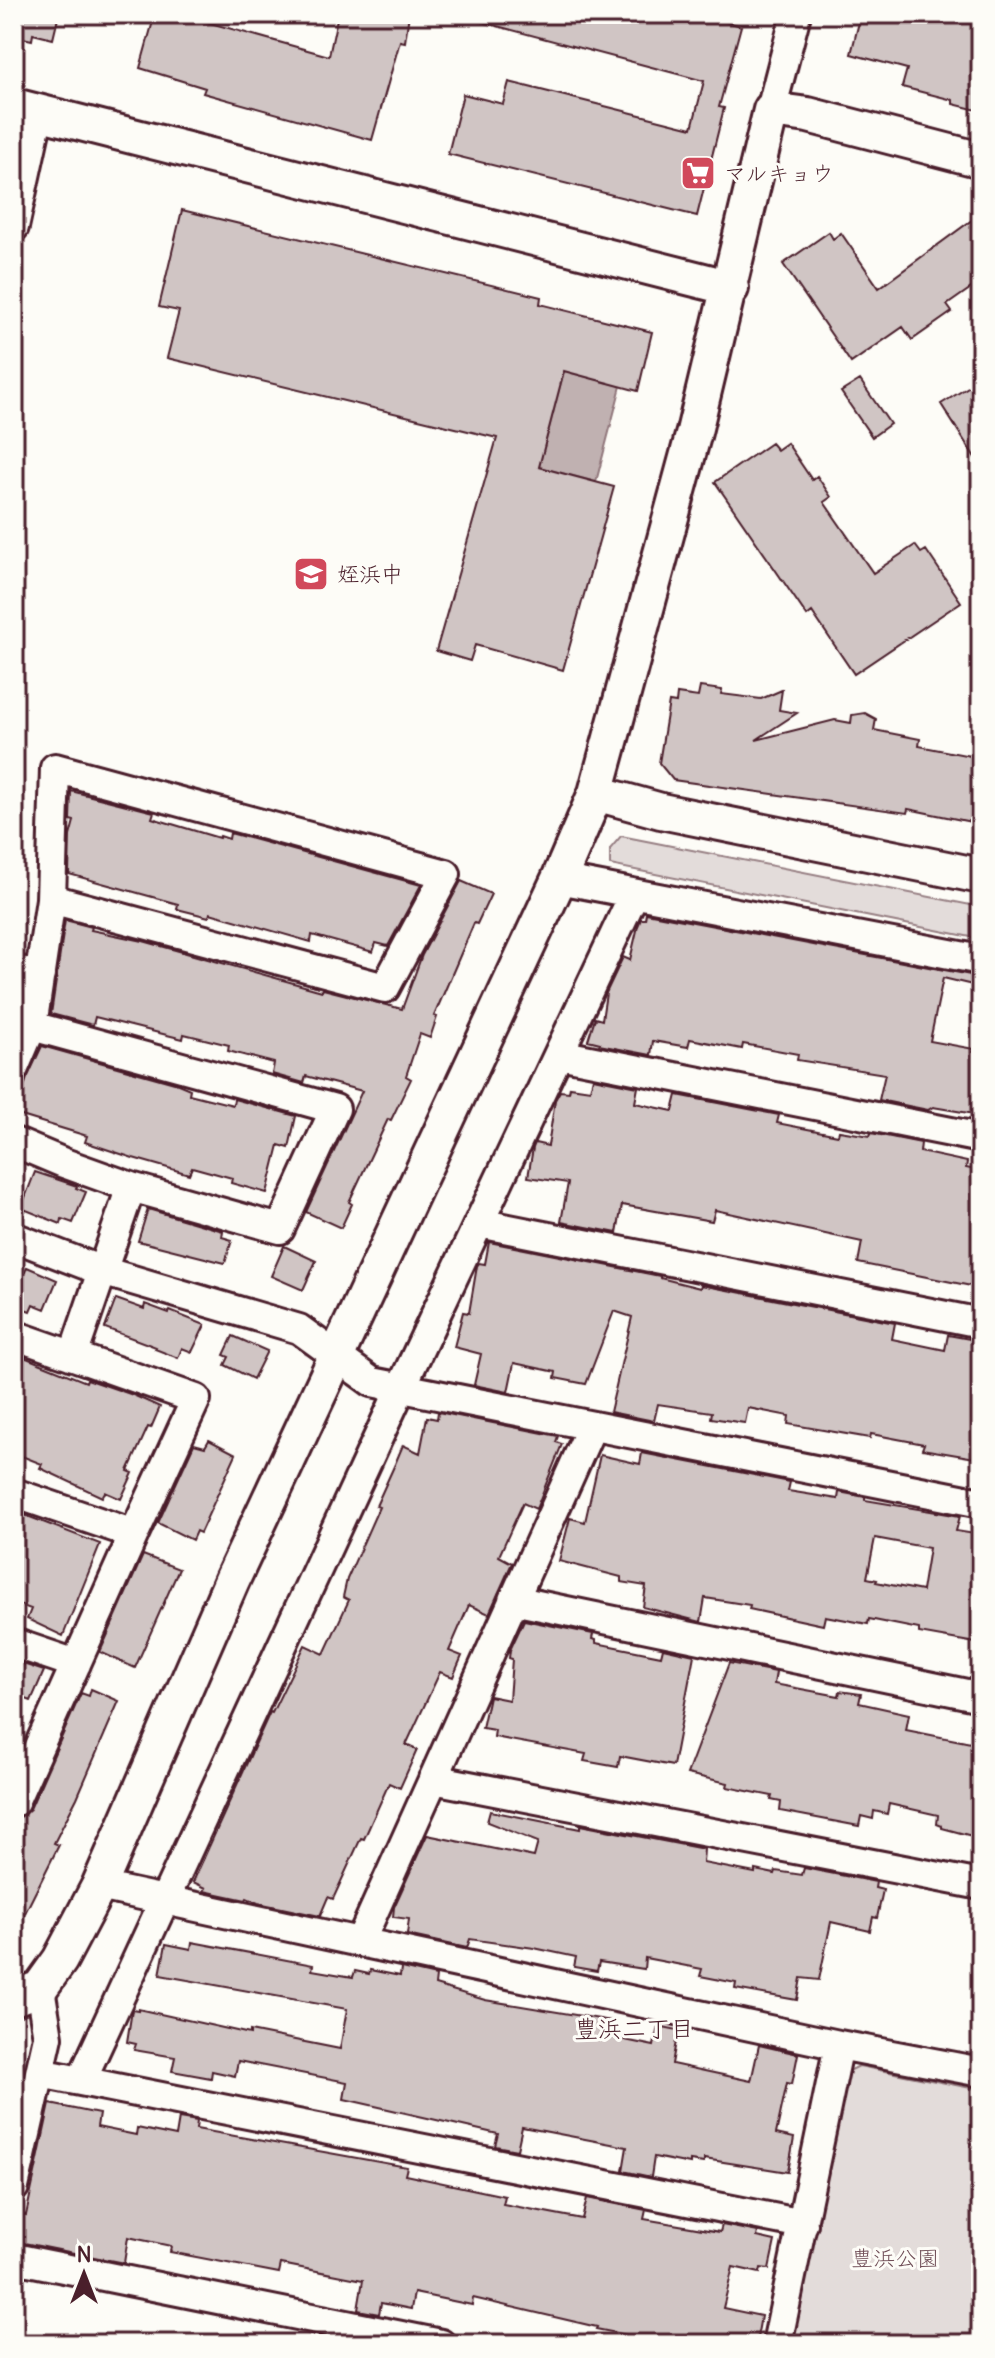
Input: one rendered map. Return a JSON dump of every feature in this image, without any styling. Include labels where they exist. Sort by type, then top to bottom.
[{"type":"street","points":[[23,1989],[60,1960],[99,1886],[436,1106],[577,799],[796,14]]},
{"type":"street","points":[[14,227],[26,109],[722,286]]},
{"type":"street","points":[[771,110],[808,115],[981,160]]},
{"type":"street","points":[[14,2187],[48,2037],[23,1989],[27,1974],[42,1955],[77,1886],[241,1530],[559,879],[596,793],[694,432],[722,286]]},
{"type":"street","points":[[14,1068],[32,1026],[27,973],[51,899],[55,768],[446,874],[385,988],[51,899]]},
{"type":"street","points":[[596,793],[661,811],[981,876]]},
{"type":"street","points":[[559,879],[981,960]]},
{"type":"street","points":[[81,2081],[401,1388],[634,894]]},
{"type":"street","points":[[14,1142],[131,1187],[280,1229],[335,1109],[32,1026]]},
{"type":"street","points":[[559,1054],[981,1138]]},
{"type":"street","points":[[73,1356],[131,1187]]},
{"type":"street","points":[[479,1223],[981,1323]]},
{"type":"street","points":[[14,1237],[102,1271],[299,1329],[372,1382],[981,1503]]},
{"type":"street","points":[[14,1335],[196,1399],[15,1796]]},
{"type":"street","points":[[360,1942],[592,1426]]},
{"type":"street","points":[[14,1493],[134,1534]]},
{"type":"street","points":[[513,1600],[981,1697]]},
{"type":"street","points":[[14,1643],[76,1664]]},
{"type":"street","points":[[433,1779],[981,1885]]},
{"type":"street","points":[[99,1886],[839,2045],[981,2072]]},
{"type":"street","points":[[777,2344],[839,2045]]},
{"type":"street","points":[[40,2073],[803,2224]]},
{"type":"street","points":[[14,2258],[350,2335],[441,2344]]},
{"type":"green space","points":[[621,836],[981,907],[981,939],[610,865],[610,849]]},
{"type":"green space","name":"豊浜公園","points":[[859,2066],[981,2090],[981,2344],[790,2344],[847,2072]]},
{"type":"shaded area","points":[[564,371],[621,386],[596,482],[539,467]]},
{"type":"building","points":[[14,14],[59,14],[53,39],[33,34],[32,40],[14,36]]},
{"type":"building","points":[[155,14],[178,14],[329,56],[338,14],[409,14],[405,42],[400,41],[372,140],[203,93],[205,88],[140,68]]},
{"type":"building","points":[[479,14],[729,14],[727,22],[741,26],[719,107],[724,108],[697,216],[448,154],[463,94],[503,104],[509,82],[692,128],[704,81],[478,21]]},
{"type":"building","points":[[861,14],[951,14],[950,17],[981,26],[981,111],[902,87],[907,69],[851,54]]},
{"type":"building","points":[[182,210],[541,297],[540,304],[652,332],[638,391],[564,371],[539,467],[614,487],[563,670],[475,645],[470,661],[436,651],[497,438],[167,358],[179,311],[159,307]]},
{"type":"building","points":[[972,220],[981,233],[981,281],[947,305],[952,312],[912,340],[903,327],[851,363],[783,264],[829,232],[833,239],[841,233],[879,288]]},
{"type":"building","points":[[981,379],[981,467],[941,404]]},
{"type":"building","points":[[860,380],[890,424],[872,437],[841,392]]},
{"type":"building","points":[[771,443],[777,450],[787,443],[812,480],[817,476],[831,497],[824,502],[873,573],[915,545],[921,553],[926,550],[961,602],[854,674],[812,612],[807,616],[715,482]]},
{"type":"building","points":[[700,687],[722,690],[721,694],[761,699],[782,690],[779,710],[797,713],[756,740],[835,720],[851,723],[852,715],[865,713],[876,719],[874,730],[920,739],[919,746],[981,758],[981,824],[908,809],[907,813],[673,780],[659,763],[669,702],[676,703],[677,694],[698,697]]},
{"type":"building","points":[[71,791],[154,812],[152,818],[219,838],[229,839],[230,833],[421,885],[388,946],[376,943],[373,952],[312,935],[311,942],[210,913],[209,917],[177,909],[178,904],[69,874],[70,836],[74,821],[70,820]]},
{"type":"building","points":[[461,881],[491,894],[477,924],[474,923],[434,1016],[437,1017],[430,1038],[420,1034],[406,1076],[411,1079],[391,1120],[388,1119],[349,1202],[352,1204],[341,1228],[306,1212],[362,1091],[306,1076],[304,1083],[272,1074],[274,1063],[228,1051],[229,1045],[184,1034],[183,1039],[95,1017],[93,1025],[51,1014],[65,920],[92,927],[91,930],[402,1009],[422,955]]},
{"type":"building","points":[[646,913],[981,977],[981,987],[943,978],[930,1041],[981,1053],[981,1115],[933,1107],[928,1110],[879,1100],[885,1074],[797,1060],[798,1054],[743,1044],[742,1049],[690,1039],[688,1047],[653,1041],[651,1055],[588,1040],[595,1018],[602,1020],[606,993],[623,957],[630,960],[638,926]]},
{"type":"building","points":[[42,1046],[178,1084],[190,1089],[189,1094],[233,1105],[234,1099],[296,1116],[289,1148],[279,1145],[267,1193],[231,1183],[232,1178],[192,1167],[189,1174],[133,1158],[85,1142],[87,1136],[15,1114]]},
{"type":"building","points":[[593,1078],[638,1087],[635,1103],[673,1111],[677,1095],[779,1115],[777,1123],[838,1135],[839,1131],[870,1136],[871,1133],[921,1143],[920,1152],[967,1162],[966,1168],[981,1171],[981,1288],[858,1263],[862,1242],[715,1210],[712,1221],[622,1205],[617,1233],[561,1222],[568,1183],[528,1177],[533,1148],[535,1143],[548,1146],[555,1100],[560,1091],[569,1092],[570,1087],[590,1090]]},
{"type":"building","points":[[35,1172],[86,1192],[73,1223],[62,1219],[61,1224],[21,1208]]},
{"type":"building","points":[[148,1209],[223,1231],[222,1237],[232,1240],[225,1263],[138,1241]]},
{"type":"building","points":[[489,1242],[660,1276],[700,1288],[701,1285],[895,1323],[892,1339],[945,1350],[948,1335],[981,1341],[981,1365],[972,1419],[981,1421],[981,1459],[922,1449],[924,1444],[871,1434],[870,1438],[788,1424],[789,1416],[748,1408],[745,1423],[711,1418],[712,1412],[658,1404],[654,1421],[610,1412],[632,1317],[614,1311],[586,1384],[555,1378],[556,1372],[514,1363],[508,1392],[474,1385],[481,1354],[454,1347],[463,1312],[469,1313],[477,1266],[479,1263],[485,1264]]},
{"type":"building","points":[[284,1246],[316,1261],[303,1290],[271,1276]]},
{"type":"building","points":[[27,1267],[57,1280],[45,1309],[33,1304],[30,1311],[14,1305],[14,1268],[25,1272]]},
{"type":"building","points":[[116,1299],[144,1309],[145,1304],[170,1311],[205,1325],[192,1352],[182,1348],[178,1358],[105,1328]]},
{"type":"building","points":[[233,1336],[267,1351],[253,1379],[225,1365],[229,1357],[224,1355]]},
{"type":"building","points":[[14,1353],[160,1407],[128,1471],[133,1473],[121,1499],[105,1492],[102,1497],[40,1468],[42,1464],[14,1453]]},
{"type":"building","points":[[438,1412],[558,1436],[556,1442],[562,1444],[536,1509],[523,1503],[499,1556],[512,1563],[489,1614],[469,1605],[449,1651],[462,1656],[453,1677],[440,1672],[406,1745],[417,1750],[400,1788],[389,1783],[333,1899],[328,1897],[320,1916],[204,1891],[206,1888],[193,1882],[270,1712],[305,1645],[324,1654],[349,1600],[343,1597],[347,1579],[403,1445],[420,1453],[427,1417],[437,1419]]},
{"type":"building","points":[[209,1440],[236,1454],[200,1533],[196,1531],[192,1540],[158,1523],[194,1444],[205,1447]]},
{"type":"building","points":[[642,1453],[790,1482],[788,1491],[838,1499],[839,1492],[865,1497],[865,1500],[960,1516],[956,1531],[981,1535],[981,1644],[919,1633],[919,1629],[869,1619],[868,1624],[825,1616],[823,1625],[749,1609],[750,1605],[705,1598],[701,1622],[643,1607],[646,1586],[621,1582],[621,1577],[559,1561],[570,1518],[585,1522],[600,1455],[640,1464]],"holes":[[[875,1538],[929,1548],[922,1591],[867,1578]]]},
{"type":"building","points":[[22,1514],[100,1544],[63,1636],[27,1619],[31,1609],[14,1603],[14,1532]]},
{"type":"building","points":[[143,1555],[179,1569],[135,1668],[100,1652]]},
{"type":"building","points":[[524,1620],[593,1634],[592,1639],[596,1643],[661,1656],[663,1648],[694,1655],[673,1766],[620,1756],[618,1767],[584,1761],[586,1754],[494,1737],[495,1730],[482,1728],[489,1696],[509,1700],[510,1650]]},
{"type":"building","points":[[14,1661],[44,1671],[31,1701],[14,1694]]},
{"type":"building","points":[[729,1663],[776,1672],[774,1684],[839,1696],[840,1691],[861,1694],[859,1703],[909,1714],[906,1730],[981,1745],[972,1793],[981,1795],[981,1802],[972,1836],[942,1828],[937,1824],[938,1815],[889,1804],[887,1814],[874,1811],[873,1819],[861,1816],[859,1826],[780,1811],[781,1802],[771,1800],[772,1796],[727,1787],[728,1783],[687,1774]]},
{"type":"building","points":[[91,1689],[119,1701],[54,1843],[59,1845],[14,1935],[14,1827],[30,1809],[81,1693],[89,1696]]},
{"type":"building","points":[[490,1811],[704,1849],[703,1863],[755,1873],[755,1870],[802,1875],[804,1868],[876,1882],[875,1888],[883,1890],[877,1918],[873,1917],[870,1931],[831,1922],[819,1980],[801,1978],[797,2000],[735,1989],[736,1983],[700,1976],[702,1969],[645,1958],[644,1969],[599,1962],[597,1971],[574,1967],[576,1957],[534,1948],[470,1939],[467,1948],[407,1935],[409,1919],[393,1917],[394,1907],[427,1835],[534,1857],[538,1842],[487,1822]]},
{"type":"building","points":[[192,1942],[313,1965],[312,1970],[353,1977],[355,1971],[369,1974],[370,1970],[400,1976],[401,1968],[436,1976],[435,1985],[485,2000],[612,2021],[610,2037],[654,2046],[658,2026],[678,2030],[672,2064],[751,2081],[759,2045],[798,2054],[792,2084],[787,2083],[776,2134],[794,2138],[788,2172],[704,2159],[704,2163],[690,2161],[690,2164],[654,2157],[651,2177],[623,2171],[627,2147],[522,2127],[517,2150],[495,2146],[498,2134],[344,2099],[347,2082],[238,2061],[235,2076],[212,2071],[211,2078],[172,2071],[175,2057],[134,2050],[136,2044],[127,2042],[132,2010],[340,2049],[347,2009],[160,1975],[166,1944],[191,1949]]},
{"type":"building","points":[[50,2104],[99,2114],[97,2127],[136,2135],[137,2128],[176,2136],[179,2118],[197,2121],[196,2129],[407,2167],[405,2175],[505,2196],[503,2204],[582,2219],[587,2198],[646,2210],[644,2219],[720,2232],[722,2225],[758,2232],[757,2237],[775,2241],[769,2269],[761,2268],[760,2273],[733,2267],[723,2308],[761,2316],[756,2344],[672,2344],[596,2329],[473,2298],[472,2305],[414,2293],[411,2309],[381,2303],[379,2314],[358,2310],[363,2280],[281,2264],[279,2273],[170,2252],[171,2246],[128,2237],[124,2263],[14,2241],[14,2213],[26,2215]]},
{"type":"place","name":"マルキョウ","points":[[698,173]]},
{"type":"place","name":"姪浜中","points":[[311,574]]},
{"type":"district","name":"豊浜二丁目","points":[[634,2028]]}]
